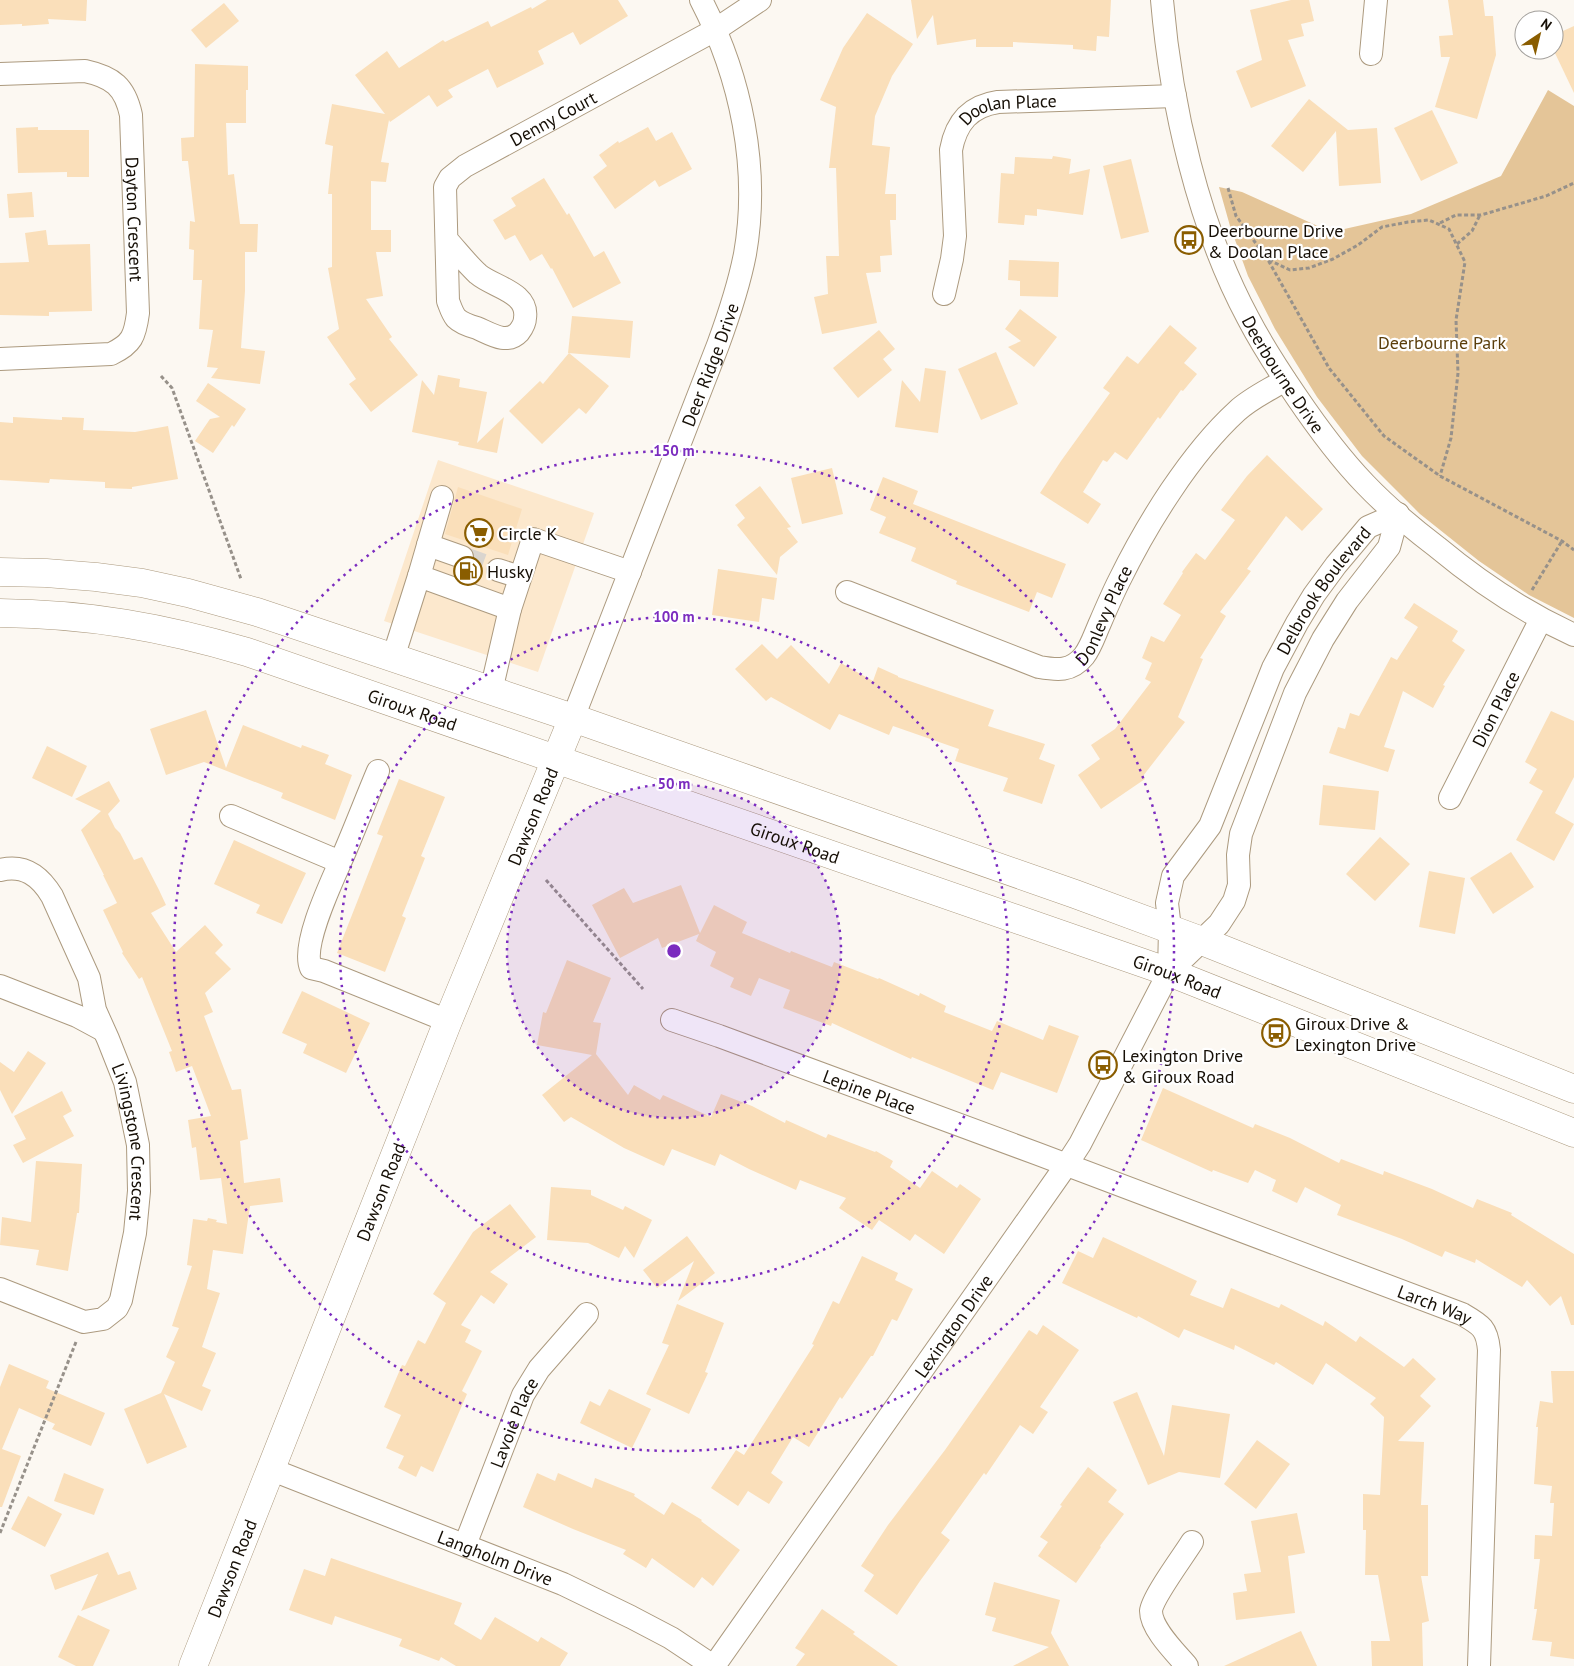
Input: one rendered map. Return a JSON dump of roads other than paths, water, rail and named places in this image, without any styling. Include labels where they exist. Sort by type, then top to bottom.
[{"type":"main road","points":[[0,572],[96,576],[169,589],[257,612],[573,718],[1056,887],[1202,941],[1574,1089]]},
{"type":"main road","name":"Giroux Road","points":[[0,613],[93,618],[144,626],[206,640],[246,652],[1169,972],[1574,1134]]},
{"type":"main road","name":"Dawson Road","points":[[193,1666],[448,1021],[573,718]]},
{"type":"street","name":"Deer Ridge Drive","points":[[573,718],[721,337],[739,284],[745,254],[750,203],[748,145],[737,95],[715,30],[701,0]]},
{"type":"street","points":[[715,30],[760,0]]},
{"type":"street","name":"Deerbourne Drive","points":[[1162,0],[1175,96],[1194,176],[1216,245],[1247,317],[1285,380],[1332,446],[1365,484],[1398,514],[1459,565],[1512,602],[1574,636]]},
{"type":"street","points":[[1371,54],[1376,0]]},
{"type":"street","name":"Denny Court","points":[[447,240],[445,187],[450,178],[456,173],[715,30]]},
{"type":"street","name":"Dayton Crescent","points":[[0,74],[85,71],[114,82],[126,97],[131,115],[138,313],[130,343],[111,354],[0,359]]},
{"type":"street","name":"Doolan Place","points":[[944,294],[955,236],[951,150],[953,139],[964,118],[981,106],[998,102],[1175,96]]},
{"type":"street","name":"Donlevy Place","points":[[847,592],[1039,667],[1063,670],[1071,668],[1088,650],[1134,553],[1192,463],[1238,410],[1285,380]]},
{"type":"street","points":[[393,658],[442,497]]},
{"type":"street","name":"Delbrook Boulevard","points":[[1169,972],[1170,929],[1167,903],[1173,876],[1210,826],[1261,694],[1283,648],[1314,595],[1368,527],[1398,514]]},
{"type":"street","name":"Delbrook Boulevard","points":[[1169,972],[1219,924],[1234,901],[1239,885],[1238,855],[1242,834],[1295,693],[1323,639],[1348,601],[1388,547],[1398,514]]},
{"type":"street","points":[[491,691],[510,609],[533,539],[630,572]]},
{"type":"street","points":[[428,545],[462,557]]},
{"type":"street","points":[[498,570],[520,577]]},
{"type":"street","points":[[419,576],[510,609]]},
{"type":"street","name":"Dion Place","points":[[1450,798],[1541,619]]},
{"type":"street","points":[[378,771],[322,903],[310,946],[309,963],[311,968],[324,971],[448,1021]]},
{"type":"street","points":[[231,816],[340,862]]},
{"type":"street","name":"Livingstone Crescent","points":[[0,870],[16,869],[29,871],[46,886],[89,978],[95,1010],[125,1082],[138,1145],[139,1191],[135,1233],[121,1300],[117,1308],[102,1319],[84,1322],[0,1289]]},
{"type":"street","name":"Lexington Drive","points":[[714,1666],[1067,1164],[1080,1144],[1169,972]]},
{"type":"street","points":[[0,986],[77,1016],[103,1030]]},
{"type":"street","name":"Lepine Place","points":[[672,1020],[1067,1164]]},
{"type":"street","name":"Larch Way","points":[[1067,1164],[1462,1314],[1481,1326],[1488,1337],[1489,1350],[1479,1666]]},
{"type":"street","name":"Lavoie Place","points":[[465,1545],[530,1381],[587,1314]]},
{"type":"street","name":"Langholm Drive","points":[[270,1469],[529,1570],[597,1600],[671,1638],[714,1666]]},
{"type":"street","points":[[1186,1666],[1161,1635],[1152,1618],[1151,1611],[1159,1593],[1192,1542]]},
{"type":"tunnel","points":[[462,557],[498,570]]},
{"type":"place","name":"Deerbourne Drive & Doolan Place","points":[[1189,240]]},
{"type":"place","name":"Circle K","points":[[479,533]]},
{"type":"place","name":"Husky","points":[[468,571]]},
{"type":"place","name":"Giroux Drive & Lexington Drive","points":[[1276,1033]]},
{"type":"place","name":"Lexington Drive & Giroux Road","points":[[1103,1065]]},
{"type":"park label","name":"Deerbourne Park","points":[[1442,342]]}]
